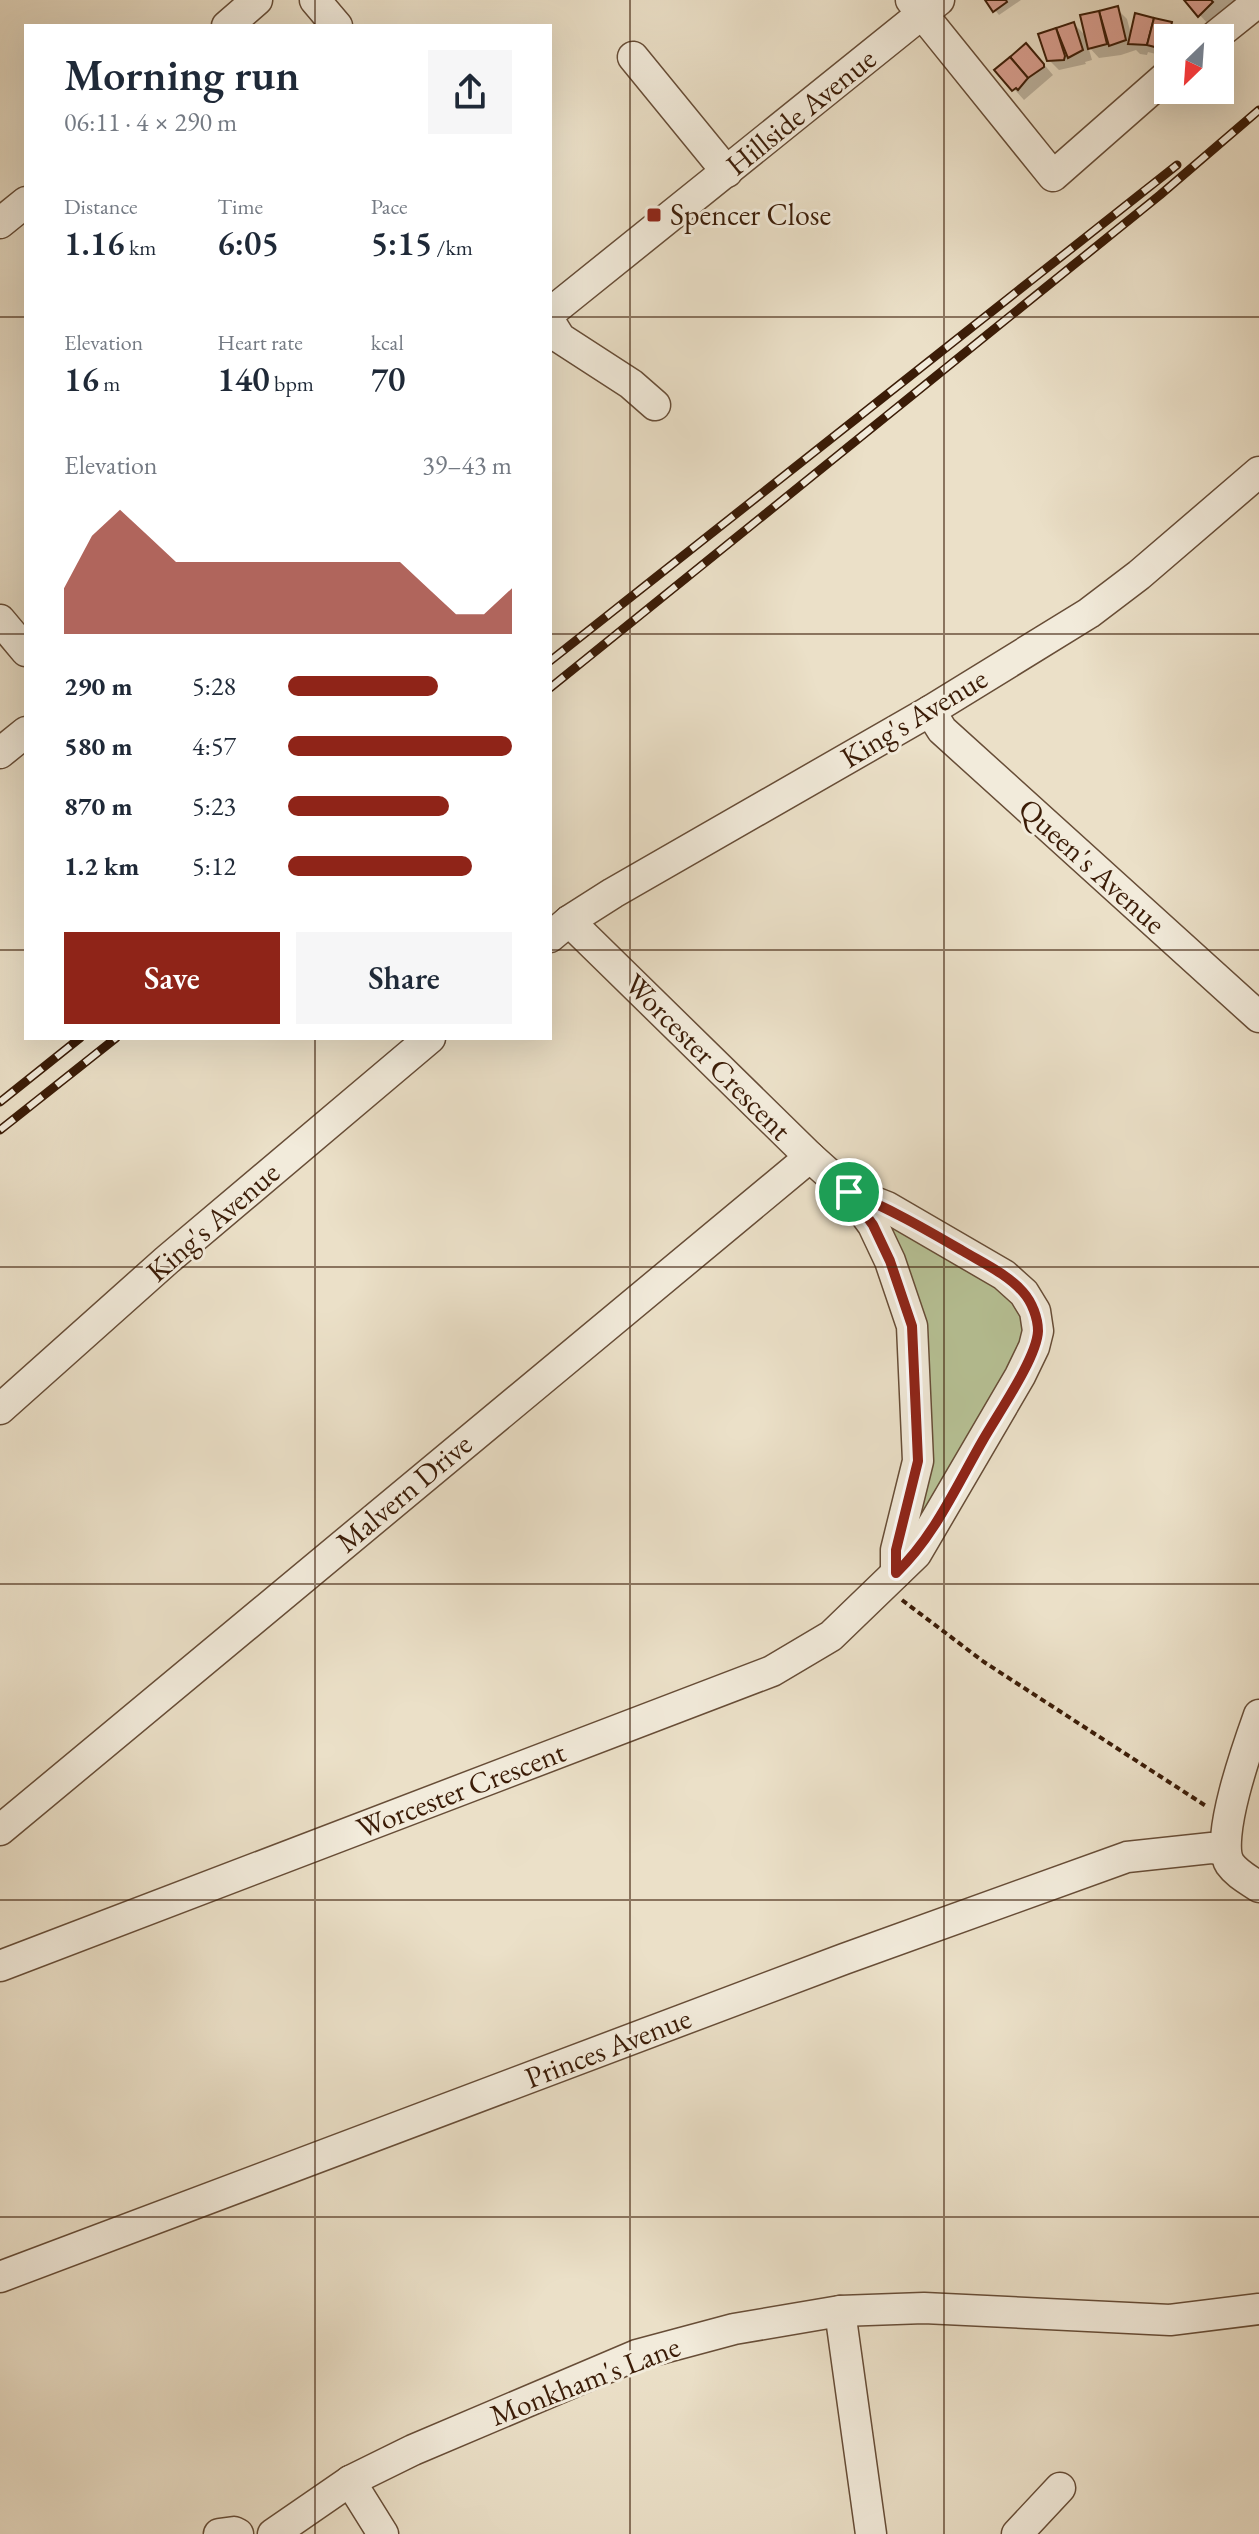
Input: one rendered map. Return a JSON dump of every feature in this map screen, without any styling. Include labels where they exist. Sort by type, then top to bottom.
[{"type":"street","points":[[229,24],[257,0]]},
{"type":"street","points":[[315,0],[335,24]]},
{"type":"street","points":[[1230,24],[1259,1]]},
{"type":"street","points":[[924,5],[1044,184],[1154,87]]},
{"type":"street","name":"Hillside Avenue","points":[[552,311],[727,172],[924,5]]},
{"type":"street","points":[[633,57],[727,172]]},
{"type":"street","points":[[0,223],[24,204]]},
{"type":"street","points":[[552,325],[560,338],[631,384],[655,405]]},
{"type":"street","name":"King's Avenue","points":[[560,929],[930,711],[1089,613],[1139,575],[1259,472]]},
{"type":"street","points":[[0,620],[24,649]]},
{"type":"street","name":"Queen's Avenue","points":[[930,711],[942,730],[1259,1017]]},
{"type":"street","points":[[0,753],[24,734]]},
{"type":"street","name":"Worcester Crescent","points":[[560,929],[849,1192],[873,1225],[890,1261],[912,1326],[918,1461],[890,1579]]},
{"type":"street","name":"King's Avenue","points":[[0,1409],[167,1260],[428,1040]]},
{"type":"street","name":"Malvern Drive","points":[[0,1830],[810,1157]]},
{"type":"street","name":"Worcester Crescent","points":[[0,1966],[772,1671],[831,1636],[916,1554],[1020,1376],[1038,1331],[1035,1311],[1024,1293],[1004,1275],[887,1207],[849,1192]]},
{"type":"street","points":[[1259,1715],[1226,1835],[1229,1863],[1240,1875],[1259,1887]]},
{"type":"street","name":"Princes Avenue","points":[[0,2277],[815,1970],[1127,1857],[1211,1848],[1226,1835]]},
{"type":"street","name":"Monkham's Lane","points":[[273,2534],[350,2481],[413,2450],[637,2355],[734,2329],[840,2311],[924,2308],[1170,2320],[1259,2309]]},
{"type":"street","points":[[840,2311],[871,2534]]},
{"type":"street","points":[[350,2481],[383,2534]]},
{"type":"street","points":[[1017,2534],[1060,2488]]},
{"type":"street","points":[[219,2534],[238,2534]]},
{"type":"path","points":[[890,1579],[984,1662],[1226,1835]]},
{"type":"green space","points":[[875,1207],[998,1282],[1026,1322],[1022,1352],[911,1552],[927,1438]]},
{"type":"building","points":[[985,0],[1006,0],[1007,2],[993,12]]},
{"type":"building","points":[[1184,0],[1211,0],[1213,2],[1198,17]]},
{"type":"building","points":[[1118,6],[1126,40],[1109,46],[1099,11]]},
{"type":"building","points":[[1099,11],[1107,44],[1088,49],[1080,15]]},
{"type":"building","points":[[1135,13],[1154,18],[1147,45],[1128,44]]},
{"type":"building","points":[[1154,18],[1172,22],[1154,24],[1154,47],[1147,45]]},
{"type":"building","points":[[1074,22],[1083,50],[1068,58],[1056,28]]},
{"type":"building","points":[[1056,28],[1064,60],[1047,61],[1038,34]]},
{"type":"building","points":[[1026,43],[1044,64],[1028,78],[1010,57]]},
{"type":"building","points":[[1010,57],[1028,78],[1018,90],[1012,91],[994,70]]},
{"type":"railway","points":[[552,686],[1160,195],[1259,110]]},
{"type":"railway","points":[[552,659],[1177,165]]},
{"type":"railway","points":[[0,1102],[78,1040]]},
{"type":"railway","points":[[0,1130],[113,1040]]},
{"type":"place","name":"Spencer Close","points":[[654,215]]},
{"type":"route","points":[[849,1192],[887,1207],[1004,1275],[1024,1293],[1035,1311],[1038,1331],[1020,1376],[940,1515],[916,1554],[896,1573],[896,1550],[918,1461],[912,1326],[890,1261],[873,1225],[849,1192]]}]
